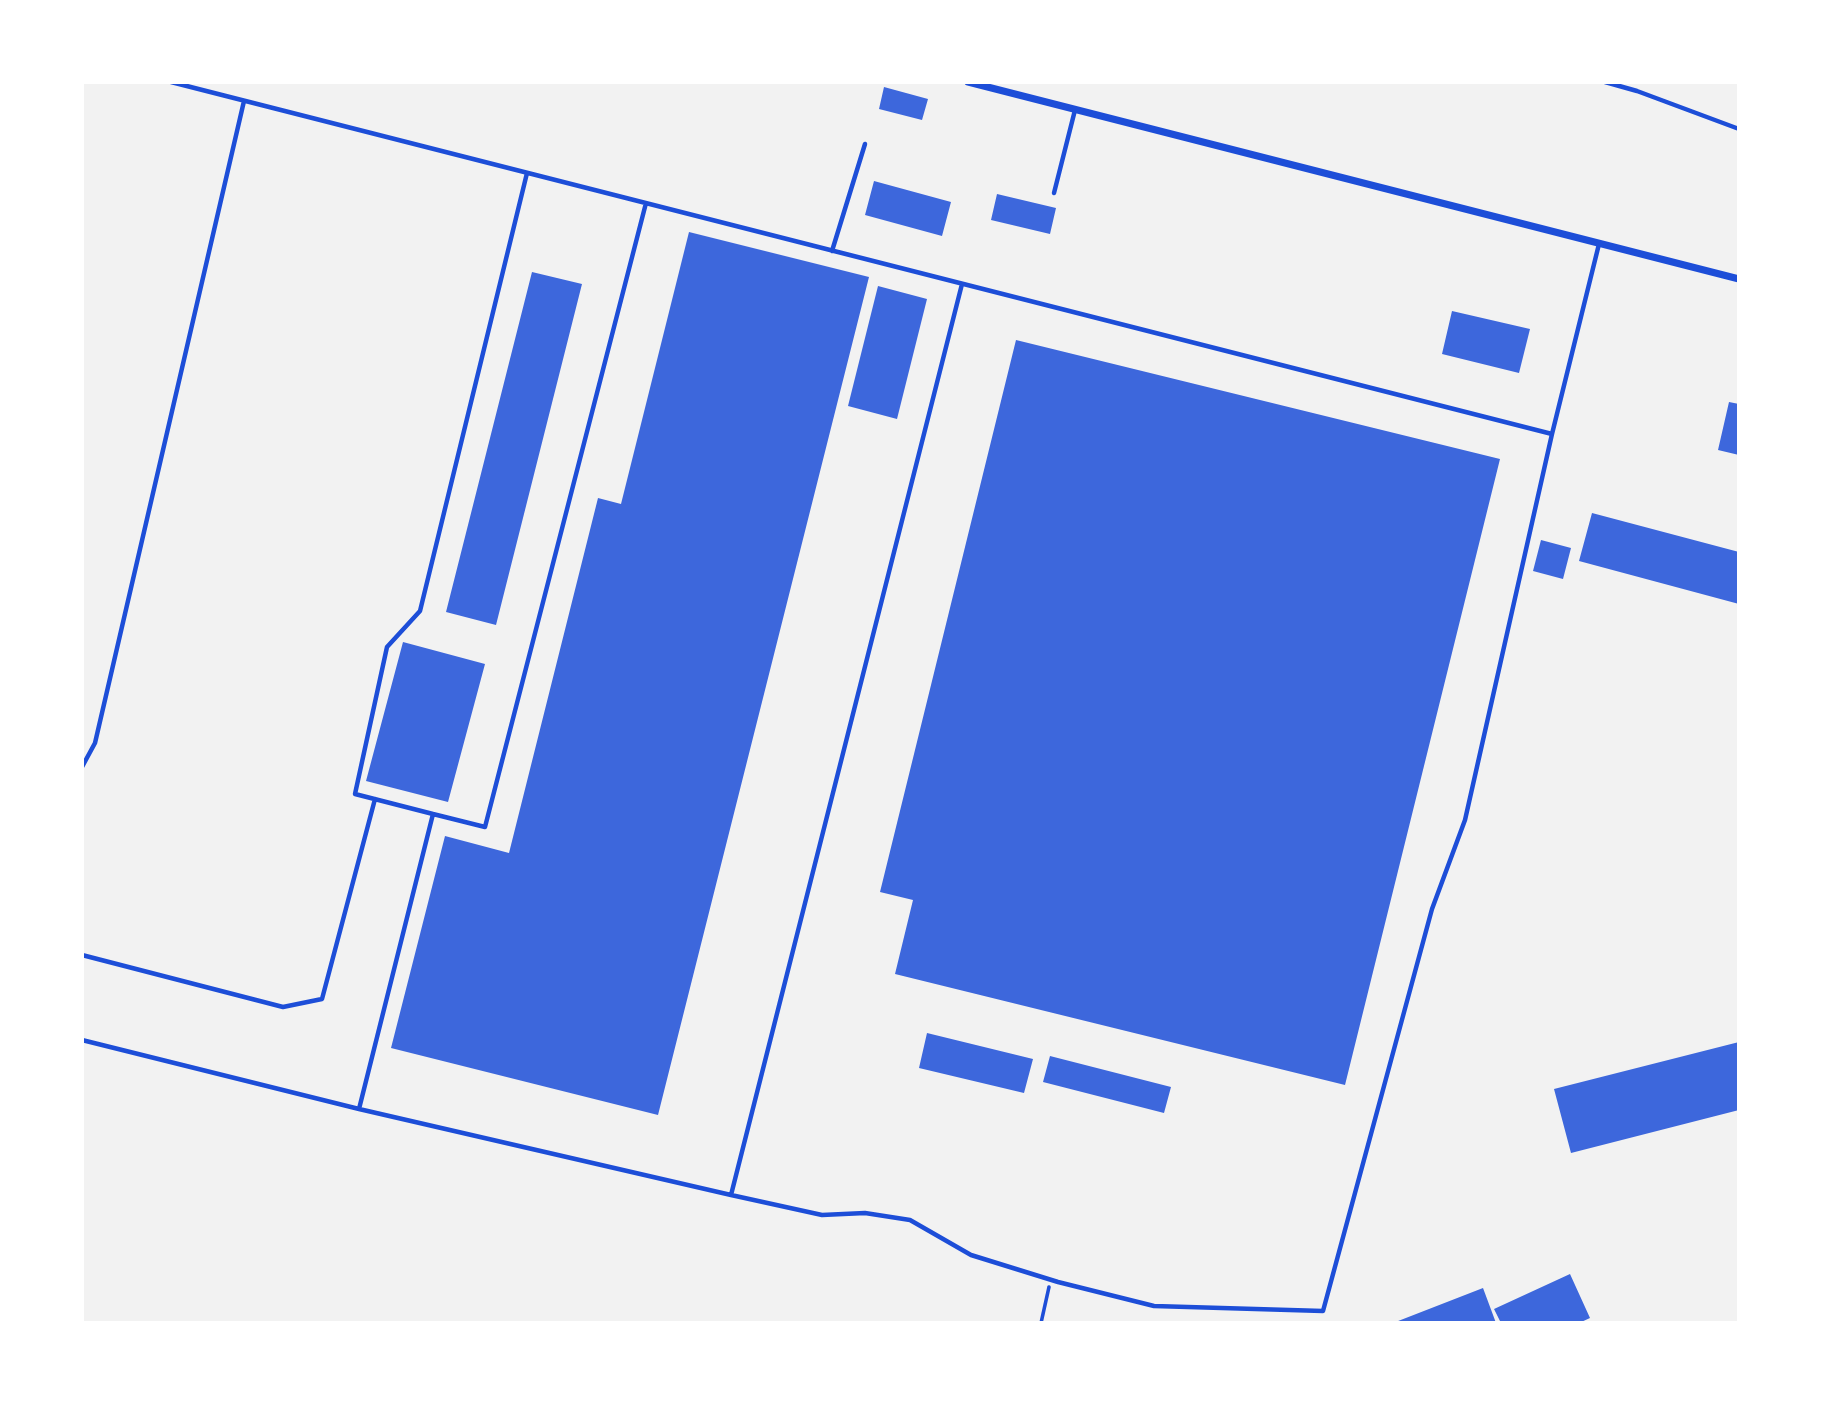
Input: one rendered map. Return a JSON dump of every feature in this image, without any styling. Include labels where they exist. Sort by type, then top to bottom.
[{"type":"street","points":[[968,82],[992,85],[1075,110],[1739,279]]},
{"type":"lane","points":[[171,82],[1552,434]]},
{"type":"lane","points":[[1605,82],[1739,129]]},
{"type":"lane","points":[[82,767],[95,743],[244,101]]},
{"type":"lane","points":[[1054,193],[1075,110]]},
{"type":"lane","points":[[832,251],[865,144]]},
{"type":"lane","points":[[527,173],[420,611],[387,647],[355,794],[485,827],[646,204]]},
{"type":"lane","points":[[82,1040],[359,1109],[822,1215],[865,1213],[910,1220],[971,1255],[1051,1280],[1154,1306],[1323,1311],[1432,909],[1465,820],[1552,434],[1599,244]]},
{"type":"lane","points":[[731,1195],[962,284]]},
{"type":"lane","points":[[82,955],[283,1007],[322,999],[374,799]]},
{"type":"lane","points":[[359,1109],[433,814]]},
{"type":"path","points":[[1041,1323],[1051,1280]]},
{"type":"building","points":[[884,87],[928,99],[922,120],[879,109]]},
{"type":"building","points":[[874,181],[951,202],[942,236],[865,215]]},
{"type":"building","points":[[997,194],[1056,208],[1050,234],[991,220]]},
{"type":"building","points":[[689,232],[869,277],[658,1115],[391,1048],[445,836],[509,853],[598,498],[621,504]]},
{"type":"building","points":[[532,272],[582,284],[496,625],[446,612]]},
{"type":"building","points":[[878,286],[927,299],[897,419],[848,406]]},
{"type":"building","points":[[1452,311],[1530,329],[1519,373],[1442,354]]},
{"type":"building","points":[[1016,340],[1500,459],[1345,1085],[895,974],[913,900],[880,892]]},
{"type":"building","points":[[1729,402],[1739,404],[1739,455],[1718,450]]},
{"type":"building","points":[[1592,513],[1739,552],[1739,604],[1579,561]]},
{"type":"building","points":[[1541,540],[1571,548],[1563,579],[1533,571]]},
{"type":"building","points":[[403,642],[485,664],[448,802],[366,781]]},
{"type":"building","points":[[927,1033],[1033,1059],[1024,1093],[919,1068]]},
{"type":"building","points":[[1739,1042],[1739,1110],[1571,1153],[1554,1089]]},
{"type":"building","points":[[1050,1056],[1171,1087],[1164,1113],[1043,1082]]},
{"type":"building","points":[[1570,1274],[1590,1318],[1579,1323],[1501,1323],[1494,1309]]},
{"type":"building","points":[[1483,1288],[1496,1323],[1393,1323]]}]
